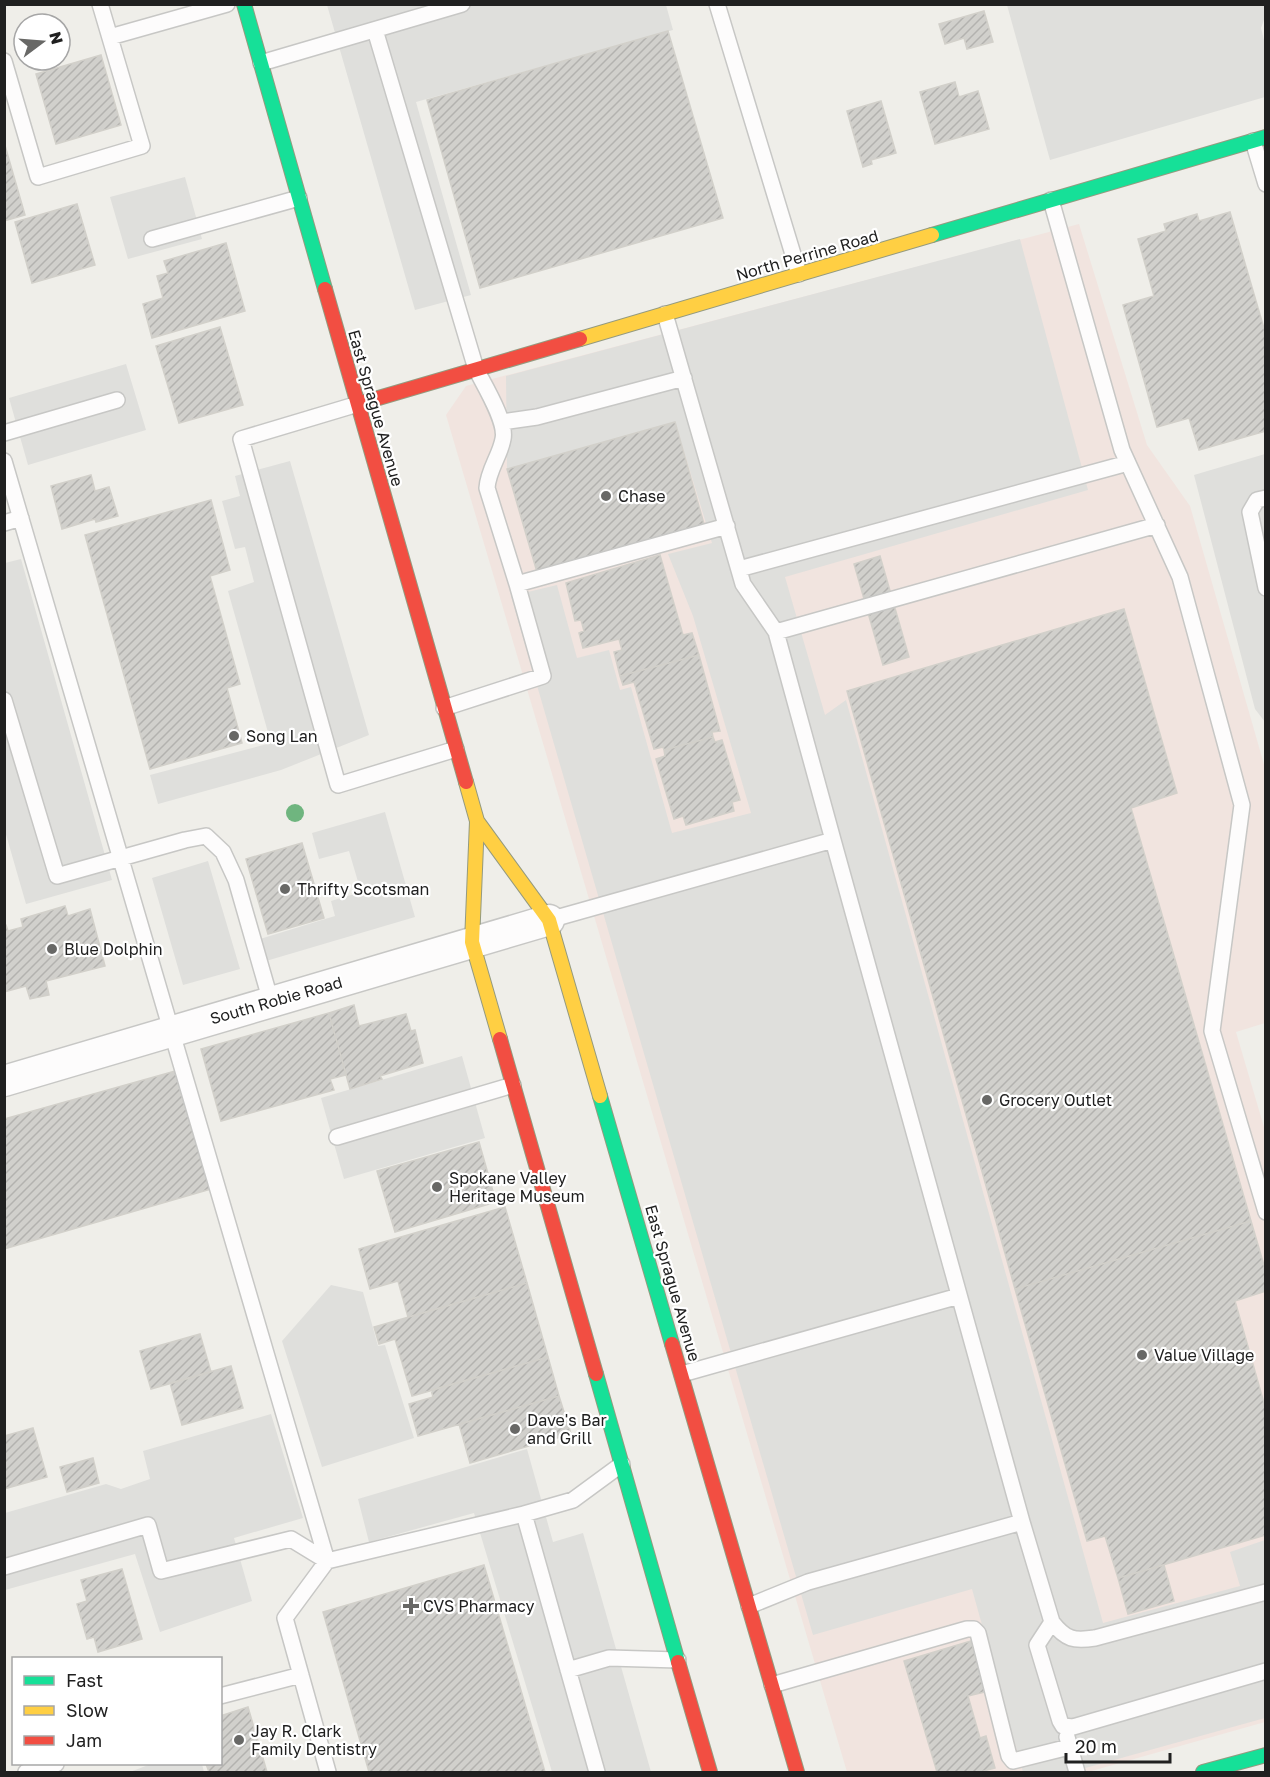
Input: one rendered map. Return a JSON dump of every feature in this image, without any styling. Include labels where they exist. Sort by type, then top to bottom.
[{"type":"main road","name":"East Sprague Avenue","points":[[244,4],[477,821],[471,942],[710,1773]]},
{"type":"main road","name":"North Perrine Road","points":[[358,404],[1259,139]]},
{"type":"main road","name":"East Sprague Avenue","points":[[477,821],[549,920],[797,1773]]},
{"type":"main road","points":[[1203,1773],[1266,1755]]},
{"type":"street","name":"South Robie Road","points":[[4,1081],[549,920]]},
{"type":"lane","points":[[4,61],[38,177],[142,146],[100,4]]},
{"type":"lane","points":[[110,37],[227,4]]},
{"type":"lane","points":[[261,63],[462,4]]},
{"type":"lane","points":[[717,4],[800,274]]},
{"type":"lane","points":[[375,30],[476,369],[501,422],[504,438],[487,479],[487,488],[543,676],[444,708]]},
{"type":"lane","points":[[1259,139],[1266,184]]},
{"type":"lane","points":[[152,239],[299,198]]},
{"type":"lane","points":[[1051,200],[1122,450],[1180,577],[1242,805],[1212,1031],[1266,1212]]},
{"type":"lane","points":[[665,314],[743,584],[776,632],[1022,1522],[1052,1622],[1061,1633],[1076,1640],[1095,1638],[1266,1592]]},
{"type":"lane","points":[[501,422],[537,417],[684,378]]},
{"type":"lane","points":[[4,433],[117,400]]},
{"type":"lane","points":[[358,404],[241,439],[338,785],[456,749]]},
{"type":"lane","points":[[4,461],[327,1561]]},
{"type":"lane","points":[[739,569],[1128,464]]},
{"type":"lane","points":[[1266,498],[1257,500],[1250,512],[1266,588]]},
{"type":"lane","points":[[4,523],[21,518]]},
{"type":"lane","points":[[776,632],[1157,525]]},
{"type":"lane","points":[[517,584],[727,526]]},
{"type":"lane","points":[[4,700],[57,876],[206,836],[224,852],[236,880],[271,1002]]},
{"type":"lane","points":[[549,920],[833,840]]},
{"type":"lane","points":[[337,1137],[513,1085]]},
{"type":"lane","points":[[682,1374],[959,1296]]},
{"type":"lane","points":[[328,1773],[285,1618],[327,1561],[573,1500],[622,1464]]},
{"type":"lane","points":[[524,1514],[597,1773]]},
{"type":"lane","points":[[749,1606],[808,1582],[1022,1522]]},
{"type":"lane","points":[[4,1567],[148,1525],[161,1571],[291,1539],[327,1561]]},
{"type":"lane","points":[[1052,1622],[1037,1645],[1077,1773]]},
{"type":"lane","points":[[772,1685],[967,1629],[974,1629],[978,1634],[1009,1756],[1013,1761],[1070,1747]]},
{"type":"lane","points":[[568,1670],[609,1658],[678,1660]]},
{"type":"lane","points":[[1063,1726],[1073,1726],[1266,1671]]},
{"type":"lane","points":[[222,1695],[301,1675]]},
{"type":"lane","points":[[26,1773],[53,1765]]},
{"type":"shaded area","points":[[327,5],[666,5],[673,30],[416,102],[471,295],[415,310]]},
{"type":"shaded area","points":[[1007,5],[1265,5],[1265,17],[1261,28],[1265,44],[1265,97],[1050,160]]},
{"type":"shaded area","points":[[185,177],[202,239],[128,259],[110,197]]},
{"type":"shaded area","points":[[1079,224],[1147,445],[1190,506],[1265,768],[1265,1023],[1236,1032],[1266,1134],[1265,1722],[1088,1772],[847,1772],[446,415],[466,386]]},
{"type":"shaded area","points":[[1020,239],[1088,490],[785,577],[825,715],[846,700],[1103,1623],[1240,1586],[1230,1552],[1265,1540],[1265,1718],[1071,1772],[1023,1772],[972,1589],[813,1635],[511,596],[557,585],[577,658],[609,650],[620,690],[631,687],[672,833],[751,813],[693,616],[668,554],[712,543],[675,422],[507,469],[506,376]]},
{"type":"shaded area","points":[[126,364],[146,430],[28,465],[9,398]]},
{"type":"shaded area","points":[[1265,454],[1265,722],[1255,709],[1194,475]]},
{"type":"shaded area","points":[[290,461],[369,735],[281,770],[158,804],[150,775],[271,743],[228,591],[254,582],[245,547],[235,549],[222,501],[240,496],[235,476]]},
{"type":"shaded area","points":[[21,559],[112,880],[26,904],[5,831],[5,563]]},
{"type":"shaded area","points":[[385,812],[415,917],[266,961],[260,939],[335,916],[331,901],[361,892],[349,851],[319,859],[312,833]]},
{"type":"shaded area","points":[[208,861],[240,969],[183,985],[152,878]]},
{"type":"shaded area","points":[[462,1056],[485,1138],[344,1179],[321,1098]]},
{"type":"shaded area","points":[[331,1285],[363,1292],[378,1346],[385,1345],[414,1438],[322,1467],[282,1341]]},
{"type":"shaded area","points":[[271,1414],[303,1518],[234,1538],[252,1601],[160,1632],[135,1554],[5,1590],[5,1513],[106,1484],[121,1489],[150,1479],[143,1451]]},
{"type":"shaded area","points":[[527,1449],[553,1542],[583,1533],[651,1772],[552,1772],[474,1513],[369,1542],[358,1499]]},
{"type":"shaded area","points":[[148,1765],[202,1765],[204,1772],[130,1772]]},
{"type":"building","points":[[984,11],[993,42],[967,49],[964,38],[945,44],[939,24]]},
{"type":"building","points":[[668,31],[723,218],[480,288],[427,100]]},
{"type":"building","points":[[101,55],[121,125],[56,144],[36,74],[72,72],[72,63]]},
{"type":"building","points":[[955,82],[959,97],[978,91],[989,129],[935,144],[920,92]]},
{"type":"building","points":[[881,101],[896,153],[871,160],[872,164],[863,167],[847,111]]},
{"type":"building","points":[[4,142],[25,215],[4,221]]},
{"type":"building","points":[[77,204],[95,265],[32,283],[15,222]]},
{"type":"building","points":[[1230,212],[1266,335],[1266,431],[1199,450],[1189,418],[1157,427],[1123,305],[1154,296],[1138,239],[1166,231],[1164,224],[1197,214],[1199,221]]},
{"type":"building","points":[[226,243],[245,311],[152,338],[143,304],[163,298],[157,276],[168,273],[164,261]]},
{"type":"building","points":[[220,327],[243,405],[179,423],[156,346]]},
{"type":"building","name":"Chase","points":[[675,422],[704,524],[537,572],[507,469]]},
{"type":"building","points":[[91,475],[95,491],[109,487],[118,516],[96,522],[95,519],[62,529],[51,486]]},
{"type":"building","points":[[211,500],[230,570],[210,576],[240,684],[227,688],[242,743],[150,769],[85,535]]},
{"type":"building","points":[[660,555],[683,635],[692,633],[699,655],[620,676],[614,652],[622,650],[619,639],[583,648],[579,633],[584,631],[581,620],[575,621],[566,583]]},
{"type":"building","points":[[880,556],[909,657],[883,665],[854,564]]},
{"type":"building","points":[[1124,609],[1177,793],[1131,808],[1251,1221],[1015,1289],[847,691]]},
{"type":"building","points":[[699,655],[720,731],[712,732],[713,737],[664,750],[663,747],[654,749],[634,682],[623,685],[620,676]]},
{"type":"building","points":[[713,737],[715,742],[722,740],[740,800],[732,802],[734,811],[686,825],[683,816],[674,819],[656,759],[665,756],[664,750]]},
{"type":"building","name":"Thrifty Scotsman","points":[[302,843],[324,918],[268,934],[246,859]]},
{"type":"building","name":"Blue Dolphin","points":[[65,906],[68,916],[90,909],[105,966],[46,981],[49,995],[30,999],[26,986],[4,992],[4,925],[8,931],[23,927],[21,919]]},
{"type":"building","points":[[354,1005],[359,1026],[406,1014],[411,1031],[415,1030],[423,1063],[380,1076],[382,1079],[350,1089],[329,1013]]},
{"type":"building","points":[[329,1013],[346,1075],[330,1079],[334,1090],[221,1121],[201,1049]]},
{"type":"building","points":[[179,1070],[211,1189],[4,1249],[4,1119]]},
{"type":"building","name":"Spokane Valley Heritage Museum","points":[[479,1142],[496,1202],[395,1232],[377,1171]]},
{"type":"building","points":[[505,1207],[527,1283],[408,1317],[398,1281],[370,1289],[359,1249]]},
{"type":"building","name":"Value Village","points":[[1251,1221],[1266,1272],[1266,1291],[1235,1301],[1266,1410],[1266,1535],[1118,1578],[1105,1536],[1087,1541],[1015,1289]]},
{"type":"building","points":[[527,1283],[548,1357],[412,1396],[395,1339],[379,1344],[374,1327]]},
{"type":"building","points":[[200,1334],[211,1372],[151,1389],[140,1351]]},
{"type":"building","points":[[548,1357],[559,1396],[418,1436],[409,1404],[433,1397],[431,1390]]},
{"type":"building","points":[[231,1366],[243,1408],[182,1425],[170,1383]]},
{"type":"building","name":"Dave's Bar and Grill","points":[[559,1396],[571,1434],[470,1463],[459,1424]]},
{"type":"building","points":[[33,1428],[47,1477],[4,1489],[4,1436]]},
{"type":"building","points":[[93,1458],[99,1483],[67,1492],[60,1467]]},
{"type":"building","name":"CVS Pharmacy","points":[[484,1565],[545,1772],[369,1772],[323,1612]]},
{"type":"building","points":[[1164,1565],[1174,1601],[1128,1614],[1118,1578]]},
{"type":"building","points":[[122,1569],[142,1639],[98,1652],[94,1637],[87,1639],[77,1604],[87,1601],[81,1580]]},
{"type":"building","points":[[971,1641],[985,1692],[968,1696],[980,1738],[986,1736],[995,1768],[980,1772],[937,1772],[904,1661]]},
{"type":"building","name":"Jay R. Clark Family Dentistry","points":[[248,1707],[267,1772],[209,1772],[206,1765],[222,1765],[222,1715]]},
{"type":"traffic: fast","points":[[244,4],[325,289]]},
{"type":"traffic: fast","points":[[932,235],[1266,137]]},
{"type":"traffic: fast","points":[[600,1096],[672,1344]]},
{"type":"traffic: fast","points":[[596,1374],[678,1662]]},
{"type":"traffic: fast","points":[[1203,1772],[1266,1755]]},
{"type":"traffic: slow","points":[[580,339],[932,235]]},
{"type":"traffic: slow","points":[[466,782],[477,821],[472,942],[500,1039]]},
{"type":"traffic: slow","points":[[477,821],[549,920],[600,1096]]},
{"type":"traffic: jam","points":[[325,289],[466,782]]},
{"type":"traffic: jam","points":[[358,404],[580,339]]},
{"type":"traffic: jam","points":[[500,1039],[596,1374]]},
{"type":"traffic: jam","points":[[672,1344],[797,1772]]},
{"type":"traffic: jam","points":[[678,1662],[710,1772]]},
{"type":"place","name":"Chase","points":[[606,496]]},
{"type":"place","name":"Song Lan","points":[[234,736]]},
{"type":"place","name":"Thrifty Scotsman","points":[[285,889]]},
{"type":"place","name":"Blue Dolphin","points":[[52,949]]},
{"type":"place","name":"Grocery Outlet","points":[[987,1100]]},
{"type":"place","name":"Spokane Valley Heritage Museum","points":[[437,1187]]},
{"type":"place","name":"Value Village","points":[[1142,1355]]},
{"type":"place","name":"Dave's Bar and Grill","points":[[515,1429]]},
{"type":"place","name":"CVS Pharmacy","points":[[411,1606]]},
{"type":"place","name":"Jay R. Clark Family Dentistry","points":[[239,1740]]}]
